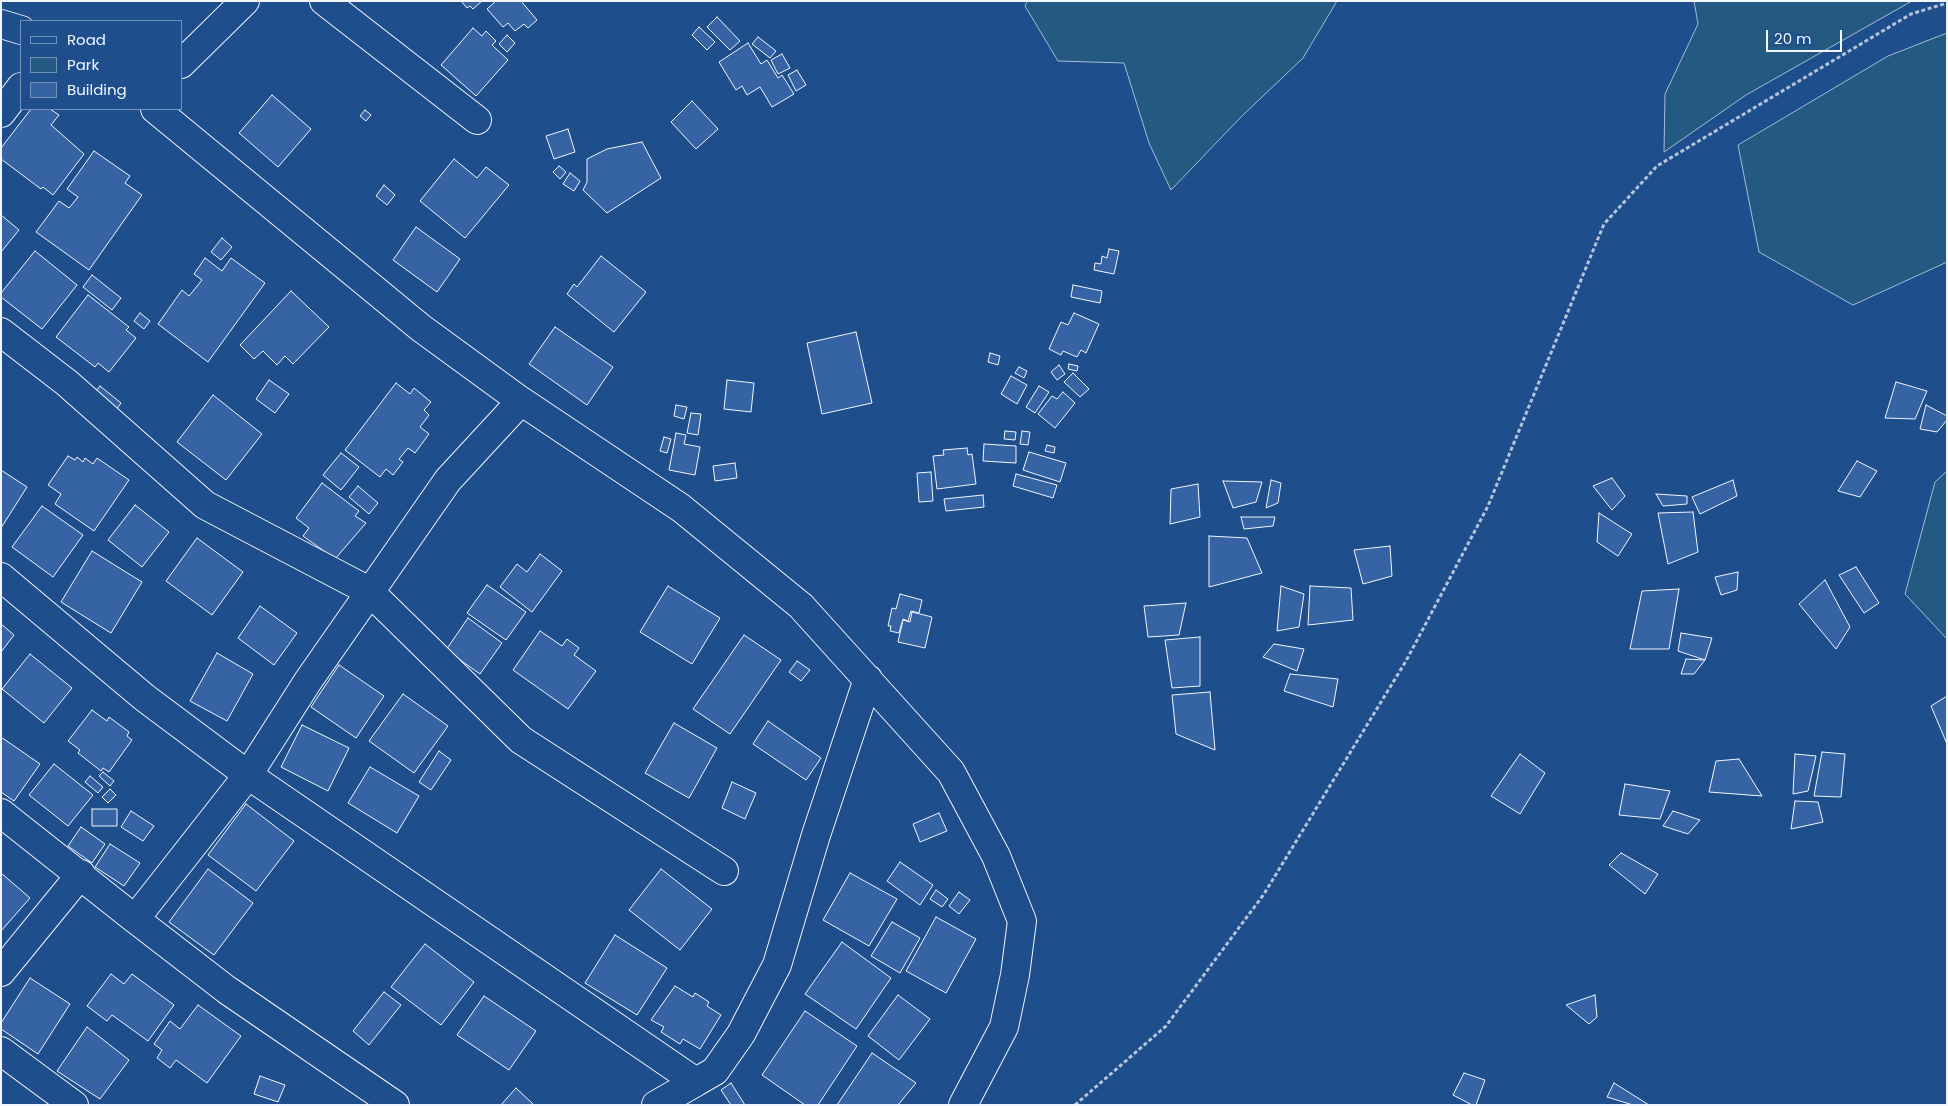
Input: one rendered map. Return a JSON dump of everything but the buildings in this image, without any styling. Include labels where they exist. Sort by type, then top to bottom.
[{"type":"street","points":[[182,63],[244,1]]},
{"type":"street","points":[[324,1],[477,120]]},
{"type":"street","points":[[1,24],[20,30]]},
{"type":"street","points":[[1,113],[20,88]]},
{"type":"street","points":[[156,110],[421,328],[521,401],[681,508],[801,606],[951,772],[996,856],[1022,921],[1015,975],[1004,1027],[963,1105]]},
{"type":"street","points":[[1,332],[67,383],[205,504],[369,591],[522,740],[724,871]]},
{"type":"street","points":[[136,919],[248,775],[369,591],[448,480],[521,401]]},
{"type":"street","points":[[1,577],[145,698],[248,775],[696,1082]]},
{"type":"street","points":[[656,1105],[715,1071],[741,1034],[777,965],[816,835],[868,679]]},
{"type":"street","points":[[1,812],[227,990],[395,1105]]},
{"type":"street","points":[[1,972],[81,874]]},
{"type":"street","points":[[1,1051],[74,1105]]},
{"type":"path","points":[[1074,1105],[1166,1026],[1264,894],[1406,661],[1488,506],[1604,224],[1657,166],[1911,14],[1947,3]]},
{"type":"green space","points":[[1027,1],[1337,1],[1303,58],[1241,117],[1171,190],[1149,143],[1124,63],[1058,61],[1025,6]]},
{"type":"green space","points":[[1694,1],[1912,1],[1746,95],[1664,152],[1665,94],[1698,24]]},
{"type":"green space","points":[[1947,33],[1947,262],[1853,305],[1759,252],[1738,145],[1888,56]]},
{"type":"green space","points":[[1947,471],[1947,639],[1905,594],[1935,482]]}]
